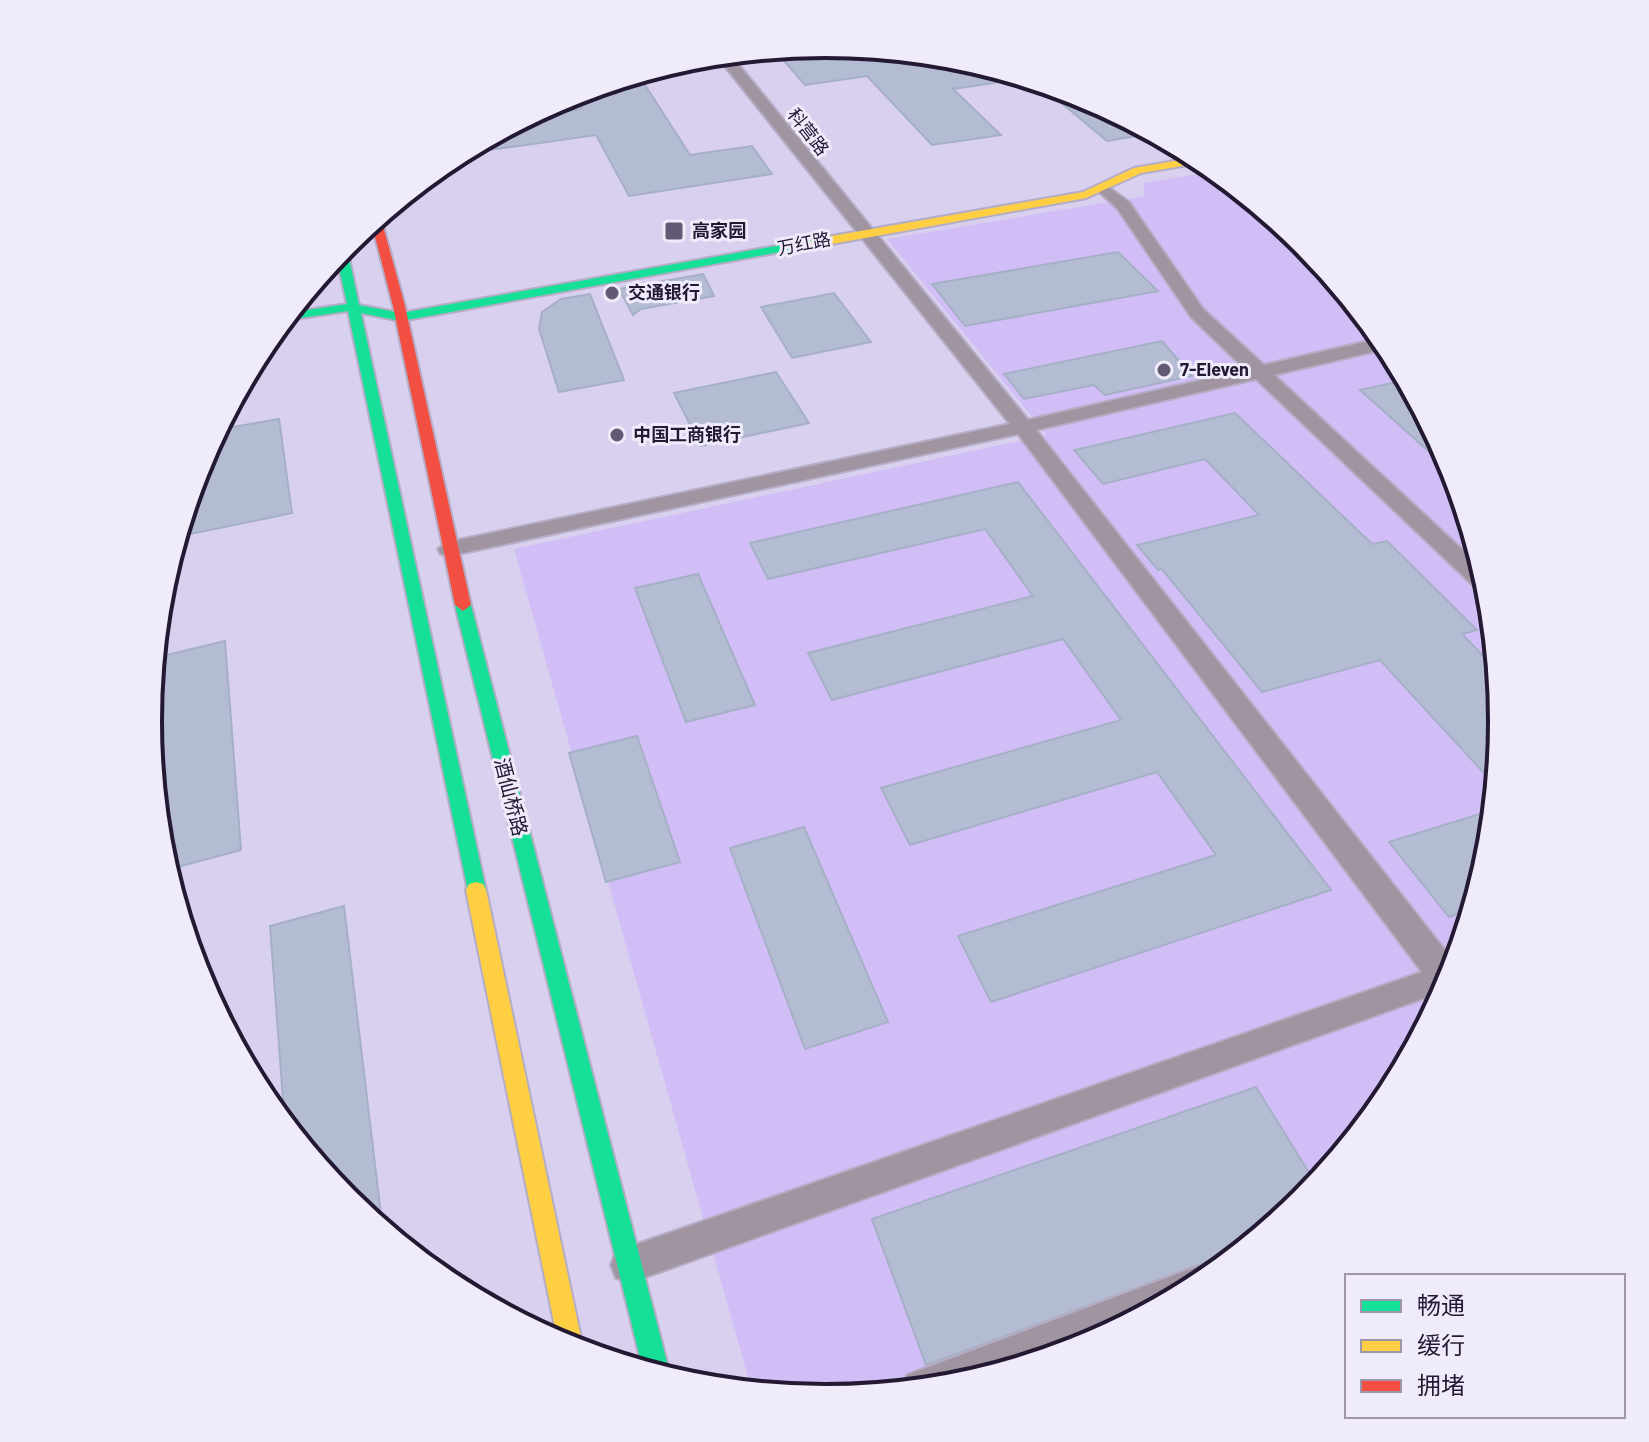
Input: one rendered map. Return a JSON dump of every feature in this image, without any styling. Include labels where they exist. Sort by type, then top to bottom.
[{"type":"main road","name":"万红路","points":[[400,312],[1057,190],[1087,183],[1124,165],[1171,157]]},
{"type":"main road","name":"万红路","points":[[859,228],[1104,189],[1120,177],[1138,170],[1181,163]]},
{"type":"main road","name":"酒仙桥路","points":[[379,230],[400,312],[449,549],[654,1361]]},
{"type":"main road","points":[[344,265],[569,1333]]},
{"type":"main road","points":[[313,300],[351,299],[400,312]]},
{"type":"main road","points":[[303,313],[351,299]]},
{"type":"street","name":"科营路","points":[[731,65],[859,228],[1023,427],[1440,967]]},
{"type":"street","points":[[1104,189],[1123,205],[1197,313],[1470,570]]},
{"type":"street","points":[[449,549],[1023,427],[1371,346]]},
{"type":"street","points":[[629,1265],[1434,982]]},
{"type":"street","points":[[993,1362],[1127,1311]]},
{"type":"shaded area","points":[[1198,174],[1262,223],[1293,252],[1323,284],[1376,353],[1399,390],[1437,467],[1465,549],[1475,592],[1482,634],[1488,721],[1482,808],[1475,850],[1452,934],[1437,975],[1399,1053],[1350,1125],[1293,1190],[1228,1247],[1193,1272],[1118,1316],[1038,1349],[996,1361],[954,1371],[868,1383],[781,1383],[749,1379],[514,549],[1047,435],[887,239],[1145,196],[1143,183]]},
{"type":"building","points":[[783,59],[868,59],[954,71],[996,81],[1000,82],[953,89],[1001,135],[932,145],[867,76],[805,85]]},
{"type":"building","points":[[644,84],[690,155],[752,146],[772,174],[629,196],[596,135],[488,150],[564,111],[582,109],[580,105]]},
{"type":"building","points":[[1059,101],[1136,136],[1107,141]]},
{"type":"building","points":[[1118,252],[1158,291],[965,326],[932,284]]},
{"type":"building","points":[[703,274],[714,296],[641,309],[633,315],[619,289]]},
{"type":"building","points":[[834,293],[871,342],[792,358],[761,307]]},
{"type":"building","points":[[590,294],[624,380],[559,392],[539,329],[542,312],[561,299]]},
{"type":"building","points":[[1162,341],[1192,376],[1105,395],[1094,385],[1024,399],[1004,374]]},
{"type":"building","points":[[776,372],[809,423],[701,446],[674,393]]},
{"type":"building","points":[[1394,383],[1431,453],[1360,390]]},
{"type":"building","points":[[1235,413],[1372,544],[1387,541],[1477,630],[1462,634],[1484,657],[1488,721],[1485,774],[1380,660],[1262,692],[1162,569],[1158,570],[1137,545],[1259,515],[1205,459],[1103,484],[1074,450]]},
{"type":"building","points":[[279,419],[292,513],[189,534],[212,467],[230,428]]},
{"type":"building","points":[[1018,482],[1331,890],[991,1002],[958,936],[1216,855],[1157,772],[910,845],[881,788],[1121,720],[1063,639],[832,700],[808,653],[1033,596],[985,529],[768,579],[750,543]]},
{"type":"building","points":[[698,574],[755,705],[686,722],[635,588]]},
{"type":"building","points":[[225,641],[241,850],[178,867],[163,764],[165,655]]},
{"type":"building","points":[[637,736],[680,862],[606,882],[569,753]]},
{"type":"building","points":[[1481,814],[1458,914],[1449,917],[1389,842]]},
{"type":"building","points":[[804,827],[888,1022],[805,1049],[730,848]]},
{"type":"building","points":[[344,906],[381,1213],[326,1158],[283,1103],[270,926]]},
{"type":"building","points":[[1256,1087],[1309,1173],[1262,1219],[1207,1262],[926,1365],[872,1219]]},
{"type":"traffic: fast","points":[[300,315],[352,307],[401,317],[815,243]]},
{"type":"traffic: fast","points":[[344,264],[476,890]]},
{"type":"traffic: fast","points":[[463,605],[654,1361]]},
{"type":"traffic: slow","points":[[815,243],[1086,195],[1138,170],[1181,163]]},
{"type":"traffic: slow","points":[[476,890],[569,1333]]},
{"type":"traffic: jam","points":[[379,230],[399,306],[463,605]]},
{"type":"place","name":"高家园","points":[[674,231]]},
{"type":"place","name":"交通银行","points":[[612,293]]},
{"type":"place","name":"7-Eleven","points":[[1164,370]]},
{"type":"place","name":"中国工商银行","points":[[617,435]]}]
